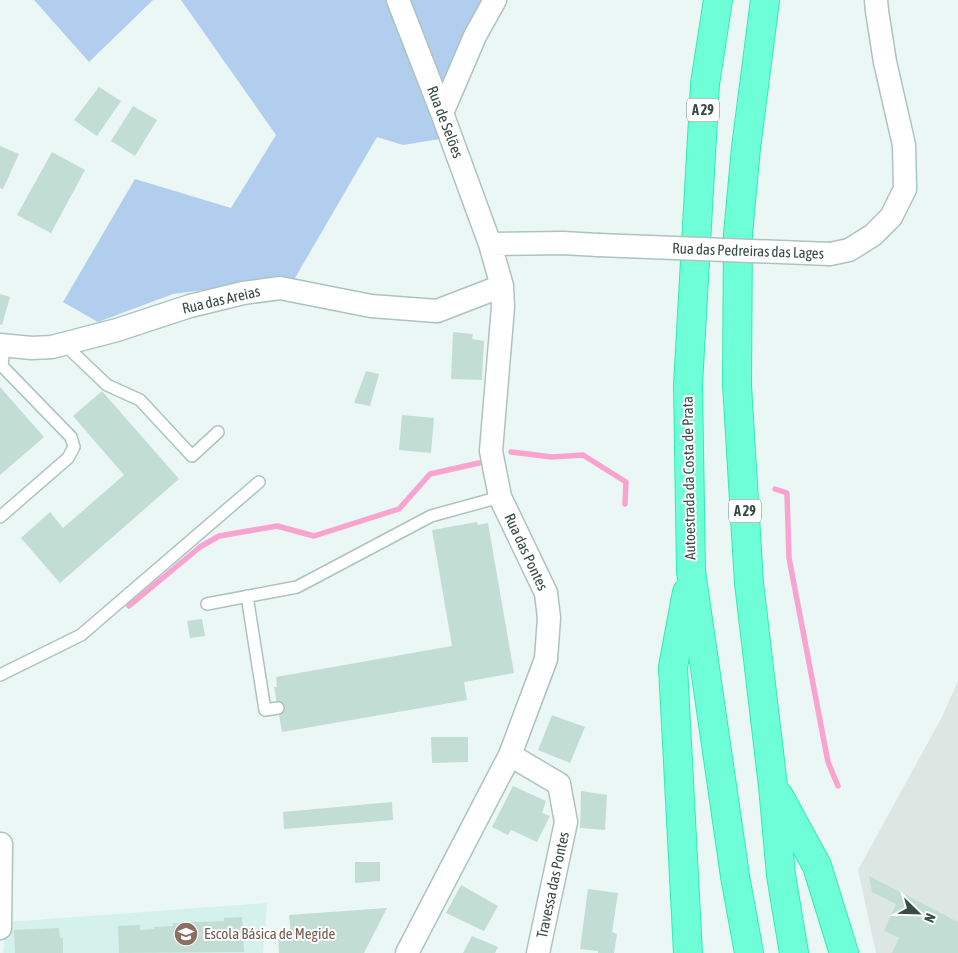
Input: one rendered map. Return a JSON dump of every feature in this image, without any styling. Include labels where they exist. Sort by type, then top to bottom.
[{"type":"highway","name":"Autoestrada da Costa de Prata","points":[[718,0],[705,84],[688,385],[691,571],[734,866],[749,953]]},
{"type":"highway","name":"A 29","points":[[765,0],[746,148],[738,234],[737,385],[749,583],[773,786],[781,875],[794,953]]},
{"type":"highway","points":[[688,953],[673,667],[691,571]]},
{"type":"highway","points":[[773,786],[817,866],[844,953]]},
{"type":"street","name":"Rua de Selões","points":[[398,0],[490,244]]},
{"type":"street","points":[[442,113],[475,36],[495,0]]},
{"type":"street","name":"Rua das Pedreiras das Lages","points":[[490,244],[563,242],[830,254],[849,250],[873,235],[891,217],[904,189],[904,144],[885,62],[876,11],[876,0]]},
{"type":"street","name":"Rua das Pontes","points":[[408,953],[510,756],[546,659],[550,618],[546,593],[500,497],[491,451],[503,307],[502,286],[490,244]]},
{"type":"street","name":"Rua das Areias","points":[[2,345],[32,348],[52,347],[117,330],[190,306],[243,293],[280,288],[371,306],[437,311],[502,286]]},
{"type":"street","name":"Travessa das Pontes","points":[[510,756],[559,784],[566,822],[538,953]]},
{"type":"street","points":[[0,928],[1,844]]},
{"type":"lane","points":[[64,344],[107,385],[140,400],[192,456],[218,432]]},
{"type":"lane","points":[[0,517],[68,458],[74,447],[71,437],[2,366],[2,345]]},
{"type":"lane","points":[[0,675],[82,635],[259,482]]},
{"type":"lane","points":[[208,604],[297,587],[430,516],[500,497]]},
{"type":"lane","points":[[247,596],[265,710],[278,708]]},
{"type":"shaded area","points":[[34,0],[153,0],[89,62]]},
{"type":"shaded area","points":[[181,0],[494,0],[440,139],[403,145],[377,137],[295,278],[173,294],[98,322],[63,302],[135,179],[231,208],[276,135]]},
{"type":"shaded area","points":[[958,681],[958,953],[876,953],[858,870],[942,717]]},
{"type":"shaded area","name":"Escola Básica de Megide","points":[[267,903],[263,953],[3,953],[7,922]]},
{"type":"building","points":[[99,87],[121,101],[97,136],[74,120]]},
{"type":"building","points":[[133,106],[157,120],[135,156],[111,141]]},
{"type":"building","points":[[0,146],[19,154],[3,189],[0,188]]},
{"type":"building","points":[[52,152],[85,170],[51,233],[17,215]]},
{"type":"building","points":[[0,294],[10,297],[2,325],[0,324]]},
{"type":"building","points":[[453,332],[473,334],[472,339],[484,341],[482,380],[451,379]]},
{"type":"building","points":[[366,371],[379,374],[370,406],[354,403]]},
{"type":"building","points":[[0,387],[44,437],[0,475]]},
{"type":"building","points":[[102,391],[179,479],[60,583],[21,538],[50,512],[63,528],[124,475],[73,416]]},
{"type":"building","points":[[402,415],[434,418],[431,453],[399,450]]},
{"type":"building","points":[[477,522],[478,525],[488,523],[514,673],[464,682],[467,700],[282,732],[274,687],[277,687],[276,677],[452,646],[432,530]]},
{"type":"building","points":[[202,619],[205,636],[190,638],[187,621]]},
{"type":"building","points":[[552,715],[585,727],[570,763],[538,750]]},
{"type":"building","points":[[431,737],[468,737],[468,762],[432,763]]},
{"type":"building","points":[[513,786],[546,801],[542,813],[550,816],[537,842],[511,830],[508,835],[492,827]]},
{"type":"building","points":[[581,791],[607,795],[605,830],[580,828]]},
{"type":"building","points":[[392,802],[393,820],[284,829],[283,812]]},
{"type":"building","points":[[355,862],[380,862],[380,881],[355,883]]},
{"type":"building","points":[[869,876],[958,922],[958,953],[892,953],[899,938],[884,931],[896,904],[872,892]]},
{"type":"building","points":[[461,885],[498,906],[484,931],[446,913]]},
{"type":"building","points":[[588,889],[618,893],[612,932],[617,934],[614,953],[598,953],[598,951],[580,949]]},
{"type":"building","points":[[387,908],[364,953],[279,953],[278,935],[291,934],[289,915]]},
{"type":"building","points":[[242,917],[244,952],[119,953],[118,926],[140,925],[140,930],[154,929],[154,927],[173,926],[173,923],[224,921],[224,918]]},
{"type":"building","points":[[59,928],[60,938],[63,938],[63,953],[15,953],[14,930]]},
{"type":"building","points":[[472,936],[498,947],[495,953],[463,953]]},
{"type":"waterway","points":[[511,452],[552,457],[583,455],[626,482],[625,504]]},
{"type":"waterway","points":[[129,606],[200,547],[219,536],[277,526],[314,536],[399,509],[430,474],[479,463]]},
{"type":"waterway","points":[[775,489],[787,493],[789,558],[828,762],[838,786]]},
{"type":"place","name":"Escola Básica de Megide","points":[[186,934]]}]
